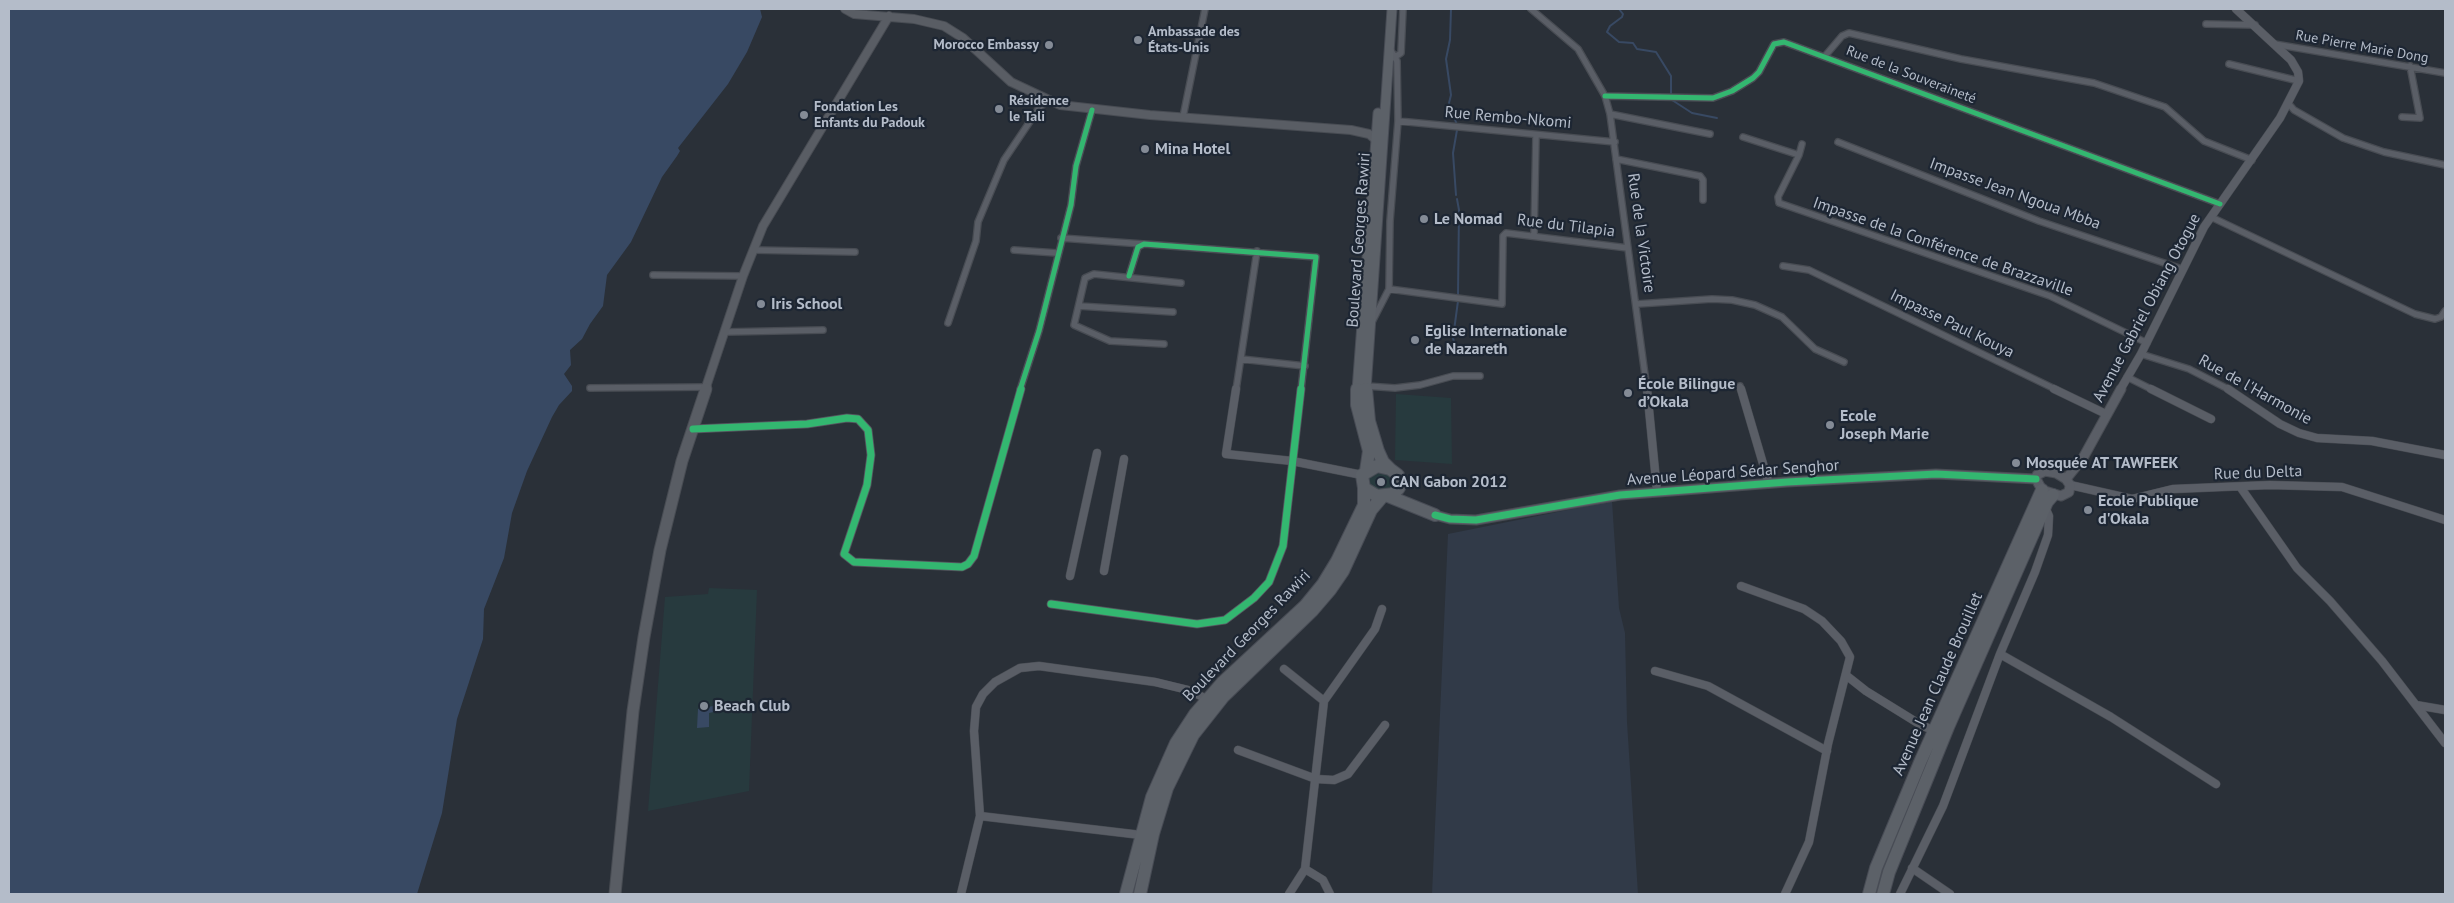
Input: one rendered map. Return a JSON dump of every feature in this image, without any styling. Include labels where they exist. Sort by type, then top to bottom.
[{"type":"main road","points":[[845,9],[854,14],[922,20],[950,29],[963,38],[1006,79],[1048,100],[1066,106],[1183,118],[1361,131],[1371,129],[1377,124]]},
{"type":"main road","name":"Boulevard Georges Rawiri","points":[[1364,473],[1369,461],[1369,451],[1357,405],[1357,388],[1385,9]]},
{"type":"main road","name":"Boulevard Georges Rawiri","points":[[1390,469],[1380,457],[1375,442],[1367,411],[1366,386],[1369,327],[1392,53],[1392,9]]},
{"type":"main road","points":[[615,894],[633,711],[644,636],[660,550],[682,461],[753,250],[781,195],[889,16]]},
{"type":"main road","points":[[1361,131],[1371,135],[1376,140]]},
{"type":"main road","points":[[1377,466],[1390,469],[1398,475],[1400,484],[1409,499],[1435,515],[1385,496],[1372,494],[1364,488],[1364,473],[1377,466]]},
{"type":"main road","points":[[1385,496],[1396,491],[1400,484]]},
{"type":"main road","name":"Boulevard Georges Rawiri","points":[[1126,894],[1152,797],[1166,762],[1182,733],[1207,699],[1305,606],[1323,584],[1337,561],[1364,505],[1364,488]]},
{"type":"main road","name":"Avenue Jean Claude Brouillet","points":[[1883,894],[1888,872],[1913,810],[2045,507],[2044,488]]},
{"type":"main road","name":"Avenue Jean Claude Brouillet","points":[[1869,894],[1876,868],[1934,731],[2044,488]]},
{"type":"main road","name":"Boulevard Georges Rawiri","points":[[1140,894],[1153,834],[1167,788],[1193,735],[1223,697],[1306,618],[1330,590],[1343,570],[1371,510],[1385,496]]},
{"type":"street","points":[[1183,118],[1205,9]]},
{"type":"street","points":[[1369,327],[1390,289],[1390,221],[1398,121],[1392,53],[1401,53],[1403,9]]},
{"type":"street","name":"Rue de la Victoire","points":[[1531,9],[1574,45],[1605,96],[1610,114],[1637,304],[1656,467],[1657,491]]},
{"type":"street","points":[[2229,64],[2299,81],[2296,67],[2255,25],[2236,9]]},
{"type":"street","points":[[2206,24],[2255,25]]},
{"type":"street","points":[[1825,56],[1842,36],[1849,33],[1961,59],[2094,83],[2165,107],[2204,141],[2252,160]]},
{"type":"street","name":"Rue de la Souveraineté","points":[[1605,96],[1713,98],[1732,91],[1759,72],[1770,48],[1779,42],[1794,44],[2220,204]]},
{"type":"street","name":"Rue Pierre Marie Dong","points":[[2274,44],[2445,73]]},
{"type":"street","points":[[2402,117],[2420,118],[2410,66]]},
{"type":"street","name":"Avenue Gabriel Obiang Otogue","points":[[2068,482],[2147,343],[2182,269],[2211,216],[2252,160],[2288,104],[2299,81]]},
{"type":"street","points":[[948,323],[976,241],[978,222],[1004,160],[1039,108],[1048,100]]},
{"type":"street","points":[[2288,104],[2292,105],[2294,110],[2342,138],[2384,152],[2445,165]]},
{"type":"street","points":[[693,429],[807,424],[847,418],[858,419],[868,430],[872,455],[867,485],[844,554],[854,562],[962,567],[968,564],[974,556],[1014,409],[1039,331],[1057,253],[1071,205],[1076,166],[1092,110]]},
{"type":"street","points":[[1610,114],[1710,134]]},
{"type":"street","name":"Rue Rembo-Nkomi","points":[[1398,121],[1615,142]]},
{"type":"street","points":[[1534,236],[1536,135]]},
{"type":"street","points":[[1743,137],[1798,155],[1802,144]]},
{"type":"street","name":"Impasse Jean Ngoua Mbba","points":[[1838,142],[2040,221],[2182,269]]},
{"type":"street","name":"Impasse de la Conférence de Brazzaville","points":[[1798,155],[1778,197],[1779,203],[2050,296],[2147,343]]},
{"type":"street","points":[[1616,159],[1700,176],[1703,180],[1703,200]]},
{"type":"street","points":[[2211,216],[2415,314],[2436,319],[2441,317],[2445,311]]},
{"type":"street","name":"Rue du Tilapia","points":[[1390,289],[1502,304],[1504,234],[1510,233],[1628,248]]},
{"type":"street","points":[[1051,604],[1197,624],[1225,620],[1254,598],[1269,582],[1283,546],[1316,257],[1257,251],[1061,238]]},
{"type":"street","points":[[1129,276],[1138,247],[1144,244]]},
{"type":"street","points":[[753,250],[855,252]]},
{"type":"street","points":[[1014,250],[1057,253]]},
{"type":"street","points":[[1257,251],[1226,454],[1292,461],[1364,473]]},
{"type":"street","name":"Impasse Paul Kouya","points":[[1783,266],[1809,270],[2106,414]]},
{"type":"street","points":[[1164,344],[1110,341],[1073,324],[1086,276],[1094,274],[1129,276],[1181,283]]},
{"type":"street","points":[[654,275],[743,276]]},
{"type":"street","points":[[1637,304],[1712,299],[1732,300],[1755,305],[1782,317],[1815,349],[1844,362]]},
{"type":"street","points":[[1079,306],[1173,312]]},
{"type":"street","points":[[726,332],[823,330]]},
{"type":"street","name":"Rue de l'Harmonie","points":[[2141,354],[2190,369],[2218,382],[2280,424],[2299,434],[2317,438],[2372,441],[2445,455]]},
{"type":"street","points":[[1241,359],[1305,366]]},
{"type":"street","points":[[1366,386],[1395,388],[1420,386],[1453,376],[1480,376]]},
{"type":"street","points":[[2127,377],[2211,419]]},
{"type":"street","points":[[1740,386],[1769,484]]},
{"type":"street","points":[[590,388],[708,387]]},
{"type":"street","points":[[1070,576],[1097,453]]},
{"type":"street","points":[[1104,571],[1124,459]]},
{"type":"street","points":[[2045,471],[2056,473],[2068,482],[2069,492],[2065,495],[2044,488],[2037,475],[2045,471]]},
{"type":"street","name":"Avenue Léopard Sédar Senghor","points":[[1435,515],[1450,520],[1476,520],[1610,496],[1657,491],[1936,474],[2044,488]]},
{"type":"street","name":"Rue du Delta","points":[[2068,482],[2132,499],[2173,489],[2241,488],[2270,485],[2342,486],[2445,520]]},
{"type":"street","points":[[2241,488],[2297,568],[2343,616],[2445,743]]},
{"type":"street","points":[[1900,894],[1942,806],[2000,654],[2045,544],[2049,516],[2045,507]]},
{"type":"street","points":[[1741,586],[1804,609],[1822,620],[1846,648],[1850,657],[1847,676],[1827,751],[1809,842],[1785,894]]},
{"type":"street","points":[[1289,894],[1305,868],[1324,701],[1375,629],[1381,617],[1382,609]]},
{"type":"street","points":[[2000,654],[2111,717],[2216,784]]},
{"type":"street","points":[[961,894],[980,816],[974,731],[976,707],[983,694],[995,682],[1011,672],[1029,666],[1079,671],[1171,685],[1188,690],[1207,699]]},
{"type":"street","points":[[1284,670],[1324,701]]},
{"type":"street","points":[[1655,671],[1686,678],[1708,686],[1827,751]]},
{"type":"street","points":[[1847,676],[1866,691],[1934,731]]},
{"type":"street","points":[[2416,705],[2445,710]]},
{"type":"street","points":[[1238,750],[1316,779],[1334,780],[1348,774],[1385,725]]},
{"type":"street","points":[[980,816],[1141,835]]},
{"type":"street","points":[[1305,868],[1323,880],[1330,894]]},
{"type":"street","points":[[1912,868],[1950,894]]},
{"type":"shaded area","points":[[1612,501],[1619,608],[1625,633],[1627,722],[1638,894],[1432,894],[1448,534]]},
{"type":"green space","points":[[1396,394],[1451,398],[1452,464],[1395,460]]},
{"type":"green space","points":[[1370,472],[1391,474],[1395,486],[1377,493],[1365,479]]},
{"type":"green space","name":"Beach Club","points":[[709,588],[757,590],[749,791],[648,811],[665,597],[708,594]]},
{"type":"water","points":[[9,9],[760,9],[762,17],[747,52],[728,84],[678,148],[680,151],[662,177],[631,242],[607,275],[603,306],[582,339],[570,350],[571,365],[564,374],[572,386],[572,391],[559,405],[552,417],[527,471],[512,513],[504,558],[484,609],[483,639],[457,719],[442,813],[417,894],[9,894]]},
{"type":"water","points":[[718,705],[718,711],[709,713],[709,727],[697,728],[698,709]]},
{"type":"waterway","points":[[1451,9],[1450,40],[1446,59],[1451,95],[1449,103],[1457,125]]},
{"type":"waterway","points":[[1619,9],[1623,14],[1622,17],[1610,26],[1607,32],[1619,42],[1633,43],[1637,49],[1656,52],[1671,76],[1671,95]]},
{"type":"waterway","points":[[1672,100],[1692,113],[1717,118]]},
{"type":"waterway","points":[[1456,195],[1453,153],[1457,130]]},
{"type":"waterway","points":[[1457,199],[1459,210],[1458,295]]},
{"type":"waterway","points":[[1457,353],[1453,338],[1458,301]]},
{"type":"cycle path","points":[[1605,96],[1713,98],[1732,91],[1753,78],[1759,72],[1774,44],[1784,42],[2220,204]]},
{"type":"cycle path","points":[[693,429],[807,424],[847,418],[858,419],[868,430],[871,455],[867,485],[844,554],[854,562],[962,567],[968,564],[974,556],[1011,419],[1039,331],[1061,238],[1071,205],[1076,166],[1092,110]]},
{"type":"cycle path","points":[[1051,604],[1197,624],[1225,620],[1254,598],[1269,582],[1283,546],[1316,257],[1144,244],[1138,247],[1129,276]]},
{"type":"cycle path","points":[[1435,515],[1450,519],[1476,520],[1620,495],[1787,482],[1936,474],[2036,479]]},
{"type":"place","name":"Ambassade des États-Unis","points":[[1138,40]]},
{"type":"place","name":"Morocco Embassy","points":[[1049,45]]},
{"type":"place","name":"Résidence le Tali","points":[[999,109]]},
{"type":"place","name":"Fondation Les Enfants du Padouk","points":[[804,115]]},
{"type":"place","name":"Mina Hotel","points":[[1145,149]]},
{"type":"place","name":"Le Nomad","points":[[1424,219]]},
{"type":"place","name":"Iris School","points":[[761,304]]},
{"type":"place","name":"Eglise Internationale de Nazareth","points":[[1415,340]]},
{"type":"place","name":"École Bilingue d’Okala","points":[[1628,393]]},
{"type":"place","name":"Ecole Joseph Marie","points":[[1830,425]]},
{"type":"place","name":"Mosquée AT TAWFEEK","points":[[2016,463]]},
{"type":"place","name":"CAN Gabon 2012","points":[[1381,482]]},
{"type":"place","name":"Ecole Publique d'Okala","points":[[2088,510]]},
{"type":"place","name":"Beach Club","points":[[704,706]]}]
